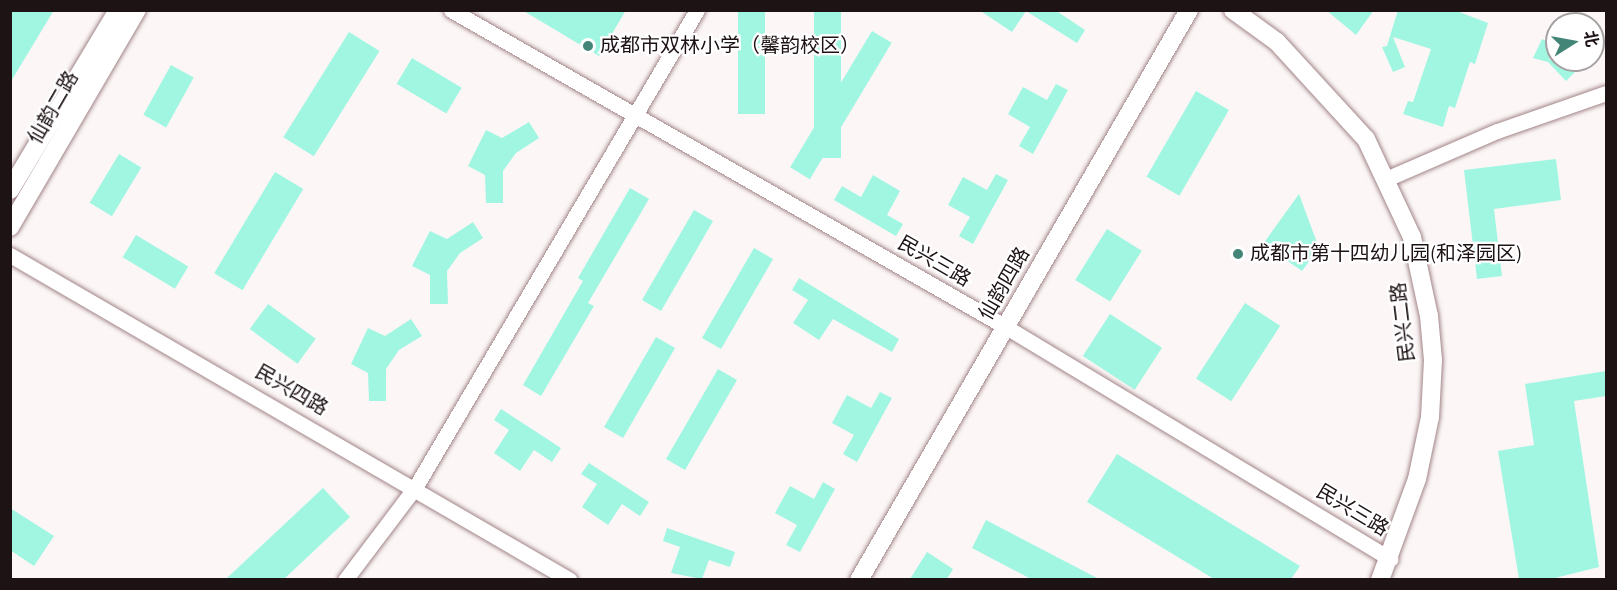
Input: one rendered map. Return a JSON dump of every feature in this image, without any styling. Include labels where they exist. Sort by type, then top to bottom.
[{"type":"street","name":"仙韵二路","points":[[10,190],[118,10]]},
{"type":"street","name":"仙韵二路","points":[[10,227],[137,10]]},
{"type":"street","name":"民兴三路","points":[[451,10],[1006,327],[1391,559]]},
{"type":"street","points":[[345,579],[416,486],[697,10]]},
{"type":"street","name":"仙韵四路","points":[[859,579],[1189,10]]},
{"type":"street","name":"民兴二路","points":[[1233,10],[1277,42],[1334,101],[1366,139],[1412,237],[1425,292],[1433,360],[1430,417],[1419,469],[1391,559],[1380,579]]},
{"type":"street","points":[[1386,179],[1508,127],[1606,93]]},
{"type":"street","name":"民兴四路","points":[[10,255],[416,486],[570,579]]},
{"type":"building","points":[[10,10],[54,10],[10,83]]},
{"type":"building","points":[[522,10],[626,10],[599,56]]},
{"type":"building","points":[[738,10],[765,10],[765,114],[738,114]]},
{"type":"building","points":[[814,10],[841,10],[841,158],[814,158]]},
{"type":"building","points":[[979,10],[1055,10],[1085,30],[1077,43],[1026,11],[1012,32]]},
{"type":"building","points":[[1326,10],[1374,10],[1356,35]]},
{"type":"building","points":[[1398,10],[1454,10],[1488,23],[1475,64],[1470,62],[1455,108],[1449,106],[1443,127],[1403,114],[1408,101],[1413,102],[1431,49],[1393,37],[1405,67],[1393,72],[1382,47],[1387,46]]},
{"type":"building","points":[[872,31],[892,43],[810,179],[790,167]]},
{"type":"building","points":[[349,32],[380,51],[314,156],[283,137]]},
{"type":"building","points":[[1542,39],[1545,40],[1545,61],[1533,58]]},
{"type":"building","points":[[412,58],[462,88],[446,114],[397,84]]},
{"type":"building","points":[[171,65],[194,78],[166,127],[143,115]]},
{"type":"building","points":[[1557,72],[1575,72],[1566,81]]},
{"type":"building","points":[[1056,84],[1068,90],[1033,154],[1019,146],[1030,127],[1008,114],[1023,87],[1047,100]]},
{"type":"building","points":[[1196,91],[1229,110],[1179,196],[1146,177]]},
{"type":"building","points":[[529,122],[539,138],[516,153],[503,171],[503,203],[486,203],[485,175],[468,166],[486,130],[502,138]]},
{"type":"building","points":[[119,154],[141,167],[112,216],[90,203]]},
{"type":"building","points":[[1556,159],[1561,200],[1494,209],[1502,276],[1477,279],[1464,170]]},
{"type":"building","points":[[275,172],[303,189],[243,290],[214,273]]},
{"type":"building","points":[[996,174],[1008,180],[973,244],[959,236],[970,217],[948,205],[963,177],[987,190]]},
{"type":"building","points":[[873,175],[900,191],[887,215],[903,224],[896,236],[834,200],[842,186],[861,197]]},
{"type":"building","points":[[630,188],[649,199],[588,303],[594,306],[541,396],[523,385],[583,281],[578,278]]},
{"type":"building","points":[[1299,194],[1319,248],[1302,271],[1263,244]]},
{"type":"building","points":[[694,210],[713,221],[661,311],[642,300]]},
{"type":"building","points":[[473,222],[483,238],[460,253],[447,271],[448,304],[430,304],[430,275],[412,266],[430,231],[447,239]]},
{"type":"building","points":[[1107,229],[1142,251],[1110,302],[1075,280]]},
{"type":"building","points":[[136,235],[188,266],[175,289],[123,257]]},
{"type":"building","points":[[754,248],[773,259],[721,349],[702,338]]},
{"type":"building","points":[[799,278],[899,339],[892,352],[833,319],[819,340],[793,323],[808,300],[792,290]]},
{"type":"building","points":[[1245,303],[1280,326],[1231,401],[1196,378]]},
{"type":"building","points":[[268,304],[316,339],[298,364],[250,329]]},
{"type":"building","points":[[1110,314],[1162,348],[1135,390],[1083,356]]},
{"type":"building","points":[[411,319],[422,336],[399,350],[386,369],[386,401],[369,401],[368,373],[351,364],[368,328],[385,336]]},
{"type":"building","points":[[656,337],[675,348],[623,438],[604,427]]},
{"type":"building","points":[[718,369],[737,380],[685,470],[666,459]]},
{"type":"building","points":[[1606,371],[1606,396],[1574,401],[1599,567],[1551,579],[1519,579],[1498,451],[1534,445],[1525,384]]},
{"type":"building","points":[[880,392],[892,398],[857,462],[843,454],[854,435],[832,423],[847,395],[871,408]]},
{"type":"building","points":[[501,409],[561,448],[552,462],[534,450],[520,471],[494,453],[509,430],[494,420]]},
{"type":"building","points":[[1117,454],[1300,566],[1291,579],[1214,579],[1087,502]]},
{"type":"building","points":[[589,463],[649,502],[640,516],[622,504],[608,525],[582,507],[597,484],[581,474]]},
{"type":"building","points":[[823,482],[835,489],[800,552],[786,545],[797,525],[775,513],[790,486],[814,499]]},
{"type":"building","points":[[323,488],[350,517],[284,579],[226,579]]},
{"type":"building","points":[[10,508],[54,536],[34,566],[10,550]]},
{"type":"building","points":[[986,520],[1099,579],[1031,579],[972,548]]},
{"type":"building","points":[[667,528],[735,552],[730,567],[709,560],[702,579],[671,573],[680,547],[663,541]]},
{"type":"building","points":[[927,552],[953,569],[947,579],[910,579]]},
{"type":"place","name":"成都市双林小学（馨韵校区）","points":[[588,46]]},
{"type":"place","name":"成都市第十四幼儿园(和泽园区)","points":[[1238,254]]}]
